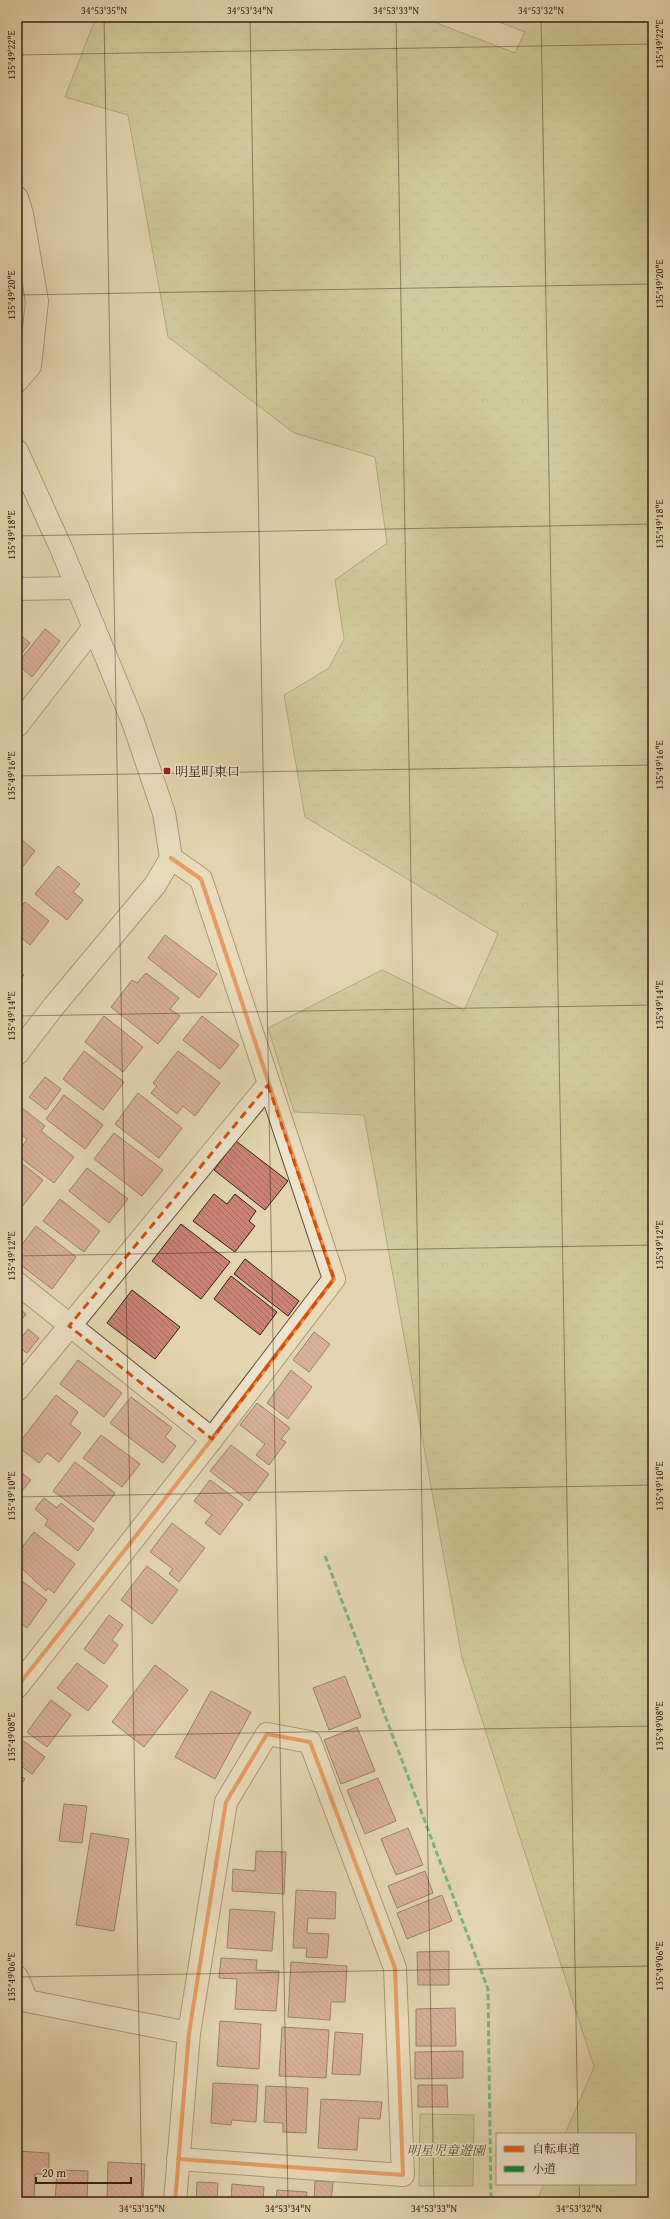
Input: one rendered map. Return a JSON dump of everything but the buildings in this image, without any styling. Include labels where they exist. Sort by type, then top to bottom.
[{"type":"street","points":[[17,198],[22,214],[37,301],[30,366],[17,381]]},
{"type":"street","points":[[17,451],[78,588],[133,722],[164,813],[172,858],[155,885],[54,1006],[17,1054]]},
{"type":"street","points":[[17,589],[78,588]]},
{"type":"street","points":[[17,726],[94,627]]},
{"type":"street","points":[[17,1687],[212,1439],[334,1279],[268,1085],[201,879],[172,858]]},
{"type":"street","points":[[17,1390],[268,1085]]},
{"type":"street","points":[[17,1283],[212,1439]]},
{"type":"street","points":[[175,2202],[178,2159],[189,2033],[226,1802],[267,1734],[310,1742],[395,1968],[403,2175],[178,2159]]},
{"type":"street","points":[[17,1977],[27,2001],[189,2033]]},
{"type":"highlighted area","points":[[268,1085],[334,1279],[212,1439],[69,1326]]},
{"type":"green space","points":[[96,17],[421,17],[515,53],[525,32],[486,17],[653,17],[653,2202],[536,2202],[544,2185],[636,2185],[636,2133],[565,2133],[594,2067],[462,1658],[364,1115],[294,1112],[268,1028],[382,970],[464,1010],[498,934],[305,817],[284,695],[329,668],[344,639],[335,580],[387,543],[375,457],[294,433],[168,337],[128,115],[65,97]]},
{"type":"green space","name":"明星児童遊園","points":[[420,2114],[474,2115],[473,2186],[419,2186]]},
{"type":"marked path","points":[[325,1556],[488,1989],[491,2202]]},
{"type":"cycle path","points":[[17,1687],[212,1439],[334,1279],[201,879],[171,858]]},
{"type":"cycle path","points":[[175,2202],[189,2033],[226,1802],[267,1734],[310,1742],[395,1968],[403,2175],[178,2159]]},
{"type":"place","name":"明星町東口","points":[[167,771]]}]
